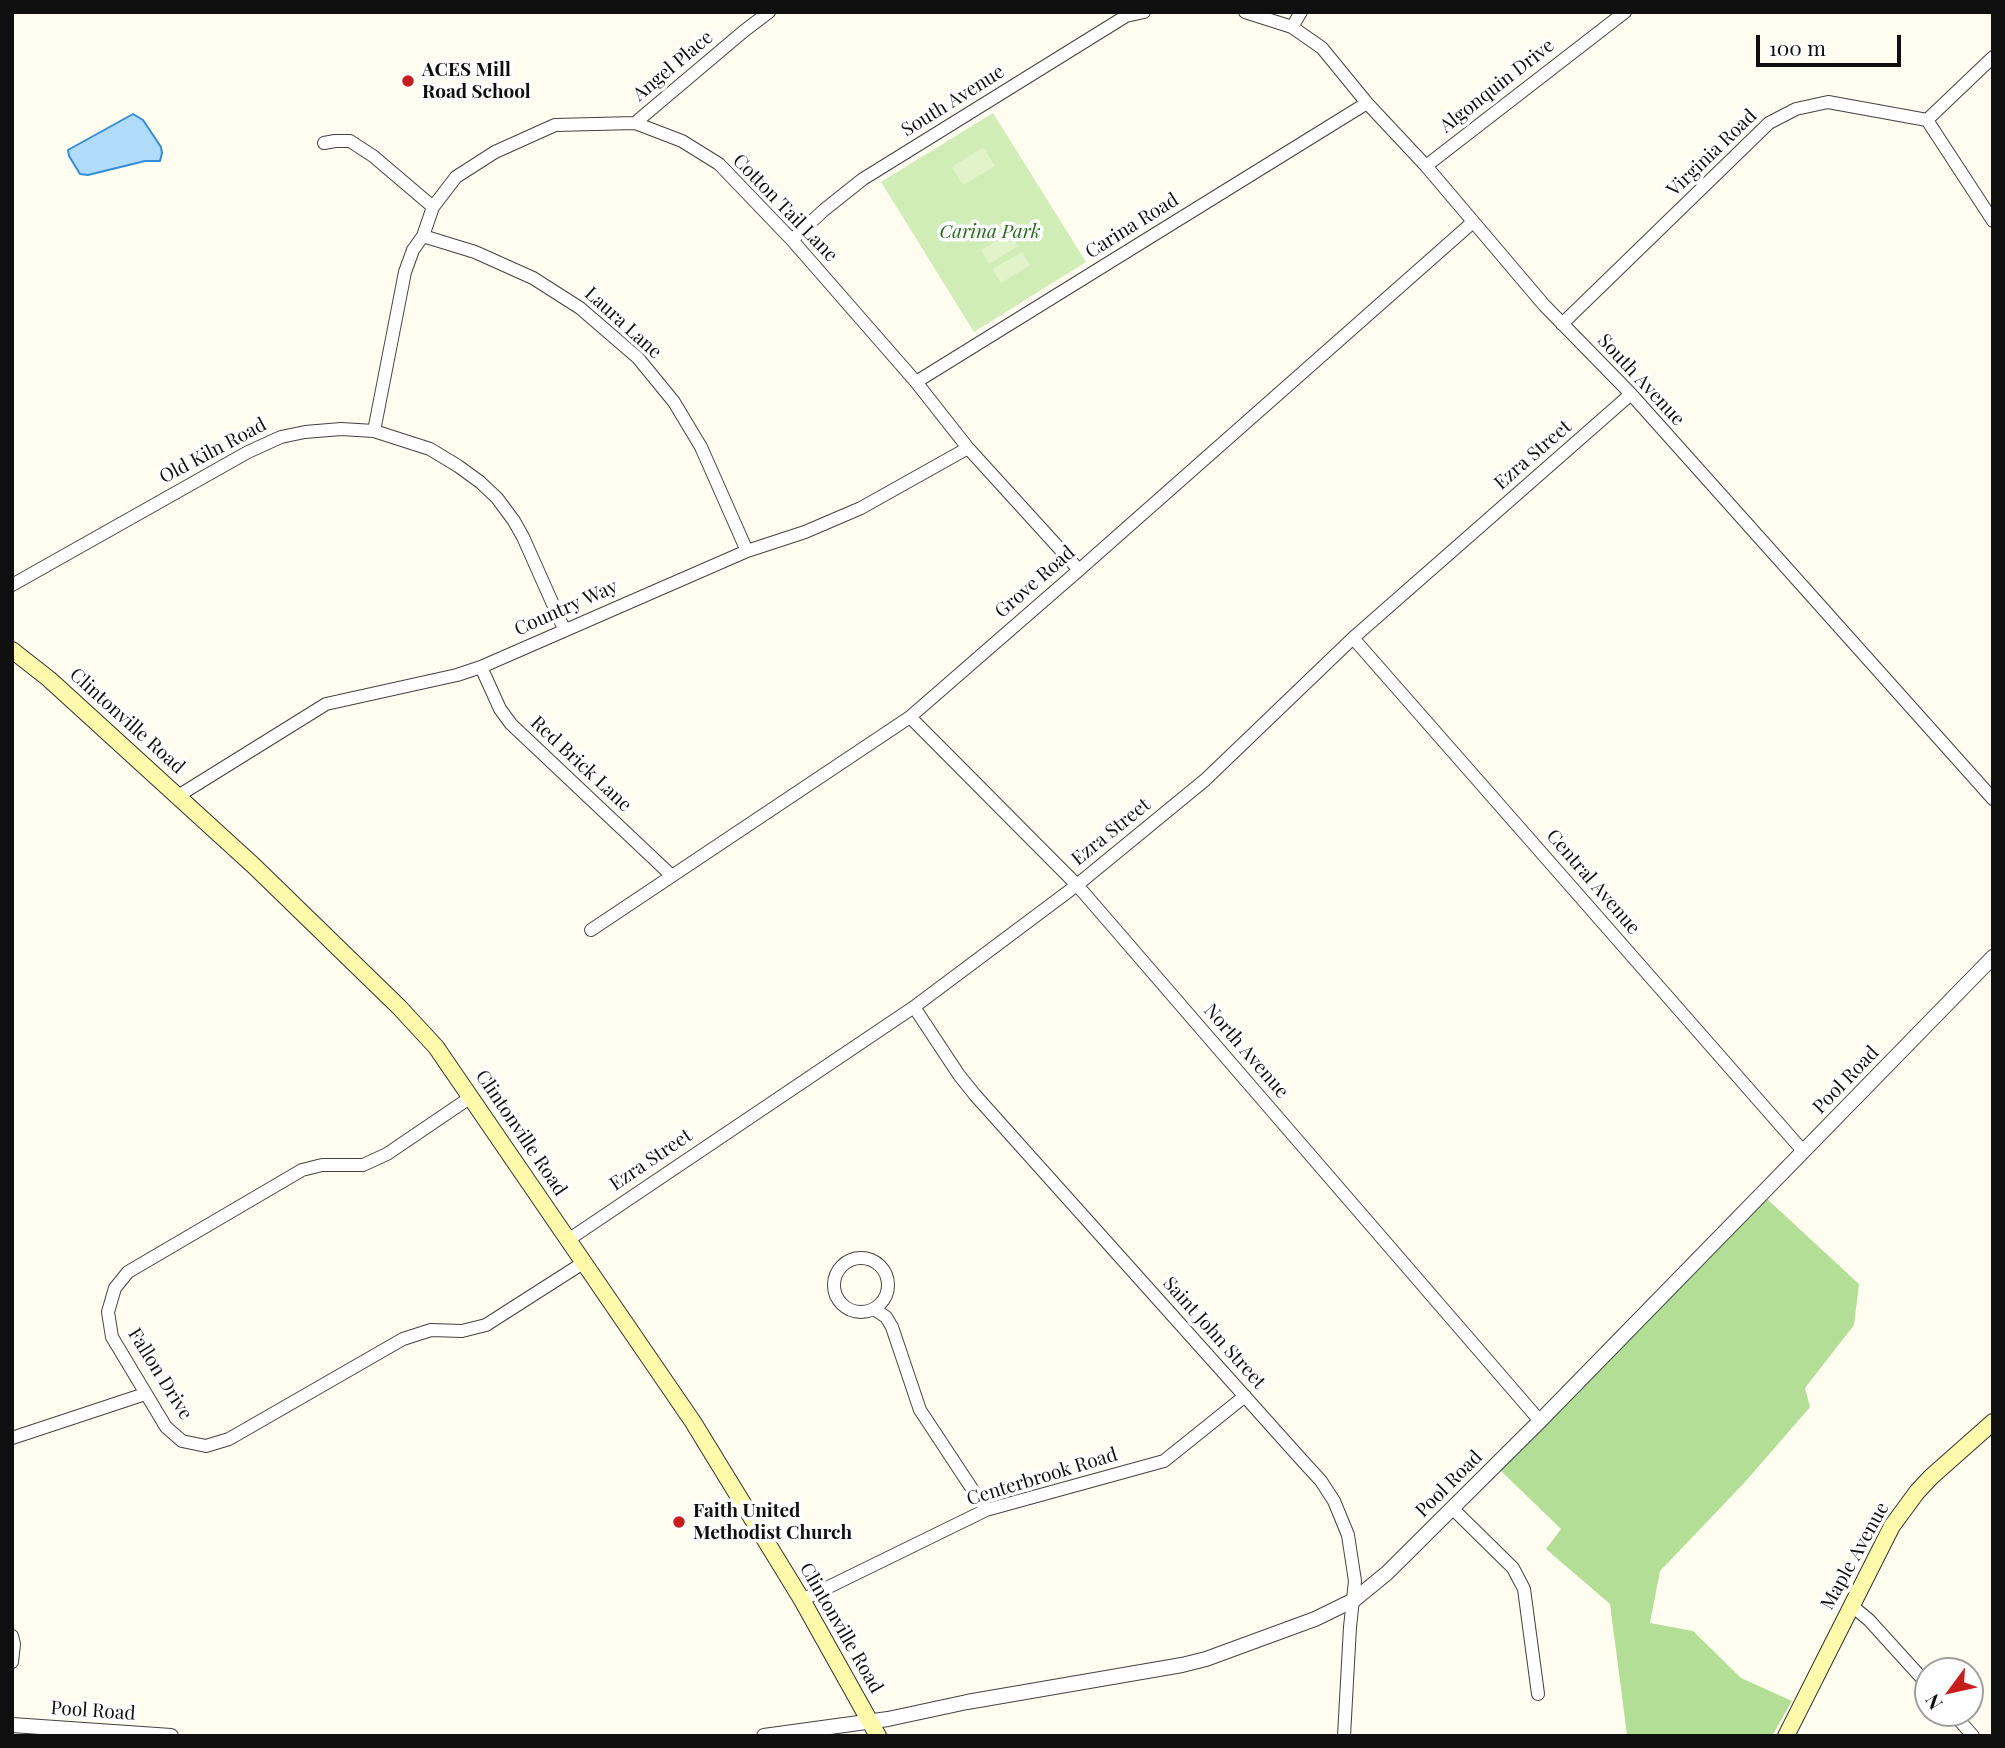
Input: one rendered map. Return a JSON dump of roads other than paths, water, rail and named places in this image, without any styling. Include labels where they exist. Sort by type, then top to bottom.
[{"type":"main road","name":"Clintonville Road","points":[[12,650],[178,796],[399,1007],[434,1045],[693,1422],[802,1600],[878,1736]]},
{"type":"main road","name":"Maple Avenue","points":[[1786,1736],[1886,1535],[1904,1509],[1942,1466],[1993,1422]]},
{"type":"street","name":"Angel Place","points":[[635,123],[769,12]]},
{"type":"street","name":"South Avenue","points":[[792,240],[863,179],[1125,14],[1144,12]]},
{"type":"street","name":"South Avenue","points":[[1245,12],[1293,27],[1322,48],[1544,306],[1631,394],[1993,799]]},
{"type":"street","points":[[1293,27],[1301,12]]},
{"type":"street","name":"Algonquin Drive","points":[[1426,166],[1625,12]]},
{"type":"street","points":[[1993,57],[1927,120],[1993,221]]},
{"type":"street","name":"Virginia Road","points":[[1562,324],[1769,123],[1796,109],[1828,102],[1927,120]]},
{"type":"street","name":"Carina Road","points":[[916,382],[1367,103]]},
{"type":"street","name":"Cotton Tail Lane","points":[[374,431],[405,272],[413,250],[423,236],[433,207],[456,177],[495,152],[555,125],[635,123],[682,141],[719,164],[792,240],[916,382],[968,448],[1079,570]]},
{"type":"street","points":[[324,143],[350,141],[373,156],[433,207]]},
{"type":"street","name":"Grove Road","points":[[591,930],[910,717],[1473,222]]},
{"type":"street","name":"Laura Lane","points":[[423,236],[475,252],[533,278],[580,308],[638,358],[674,402],[701,447],[747,551]]},
{"type":"street","name":"Ezra Street","points":[[568,1240],[914,1007],[1077,885],[1205,780],[1353,638],[1631,394]]},
{"type":"street","name":"Old Kiln Road","points":[[12,585],[248,452],[281,437],[341,429],[374,431],[430,449],[480,482],[496,498],[523,537],[564,629]]},
{"type":"street","name":"Country Way","points":[[178,796],[326,704],[481,667],[747,551],[805,532],[860,508],[968,448]]},
{"type":"street","name":"Central Avenue","points":[[1353,638],[1803,1151]]},
{"type":"street","name":"Red Brick Lane","points":[[481,667],[500,709],[511,724],[672,876]]},
{"type":"street","name":"North Avenue","points":[[910,717],[1077,885],[1540,1421]]},
{"type":"street","name":"Pool Road","points":[[764,1736],[869,1721],[1182,1665],[1315,1619],[1354,1600],[1387,1573],[1540,1421],[1993,957]]},
{"type":"street","name":"Saint John Street","points":[[914,1007],[975,1095],[1321,1481],[1338,1507],[1352,1553],[1355,1581],[1344,1736]]},
{"type":"street","name":"Fallon Drive","points":[[471,1097],[387,1154],[363,1165],[322,1164],[302,1170],[128,1272],[115,1288],[108,1312],[112,1337],[166,1427],[182,1441],[206,1446],[229,1439],[403,1339],[431,1330],[462,1331],[486,1325],[583,1263]]},
{"type":"street","points":[[856,1258],[870,1259],[885,1273],[888,1279],[887,1293],[874,1308],[866,1312],[850,1310],[837,1298],[834,1290],[836,1273],[848,1261],[856,1258]]},
{"type":"street","points":[[874,1308],[886,1317],[892,1327],[920,1410],[986,1510]]},
{"type":"street","points":[[12,1438],[145,1394]]},
{"type":"street","name":"Centerbrook Road","points":[[802,1600],[986,1510],[1164,1461],[1245,1396]]},
{"type":"street","points":[[1452,1508],[1513,1568],[1524,1589],[1538,1693]]},
{"type":"street","points":[[1851,1605],[1869,1620],[1914,1670]]},
{"type":"street","points":[[12,1636],[12,1662]]},
{"type":"street","name":"Pool Road","points":[[12,1725],[171,1736]]},
{"type":"water","points":[[133,114],[143,120],[161,147],[160,161],[145,161],[88,175],[80,174],[68,150]]},
{"type":"place","name":"ACES Mill Road School","points":[[408,81]]},
{"type":"place","name":"Faith United Methodist Church","points":[[679,1522]]},
{"type":"park label","name":"Carina Park","points":[[990,232]]}]
